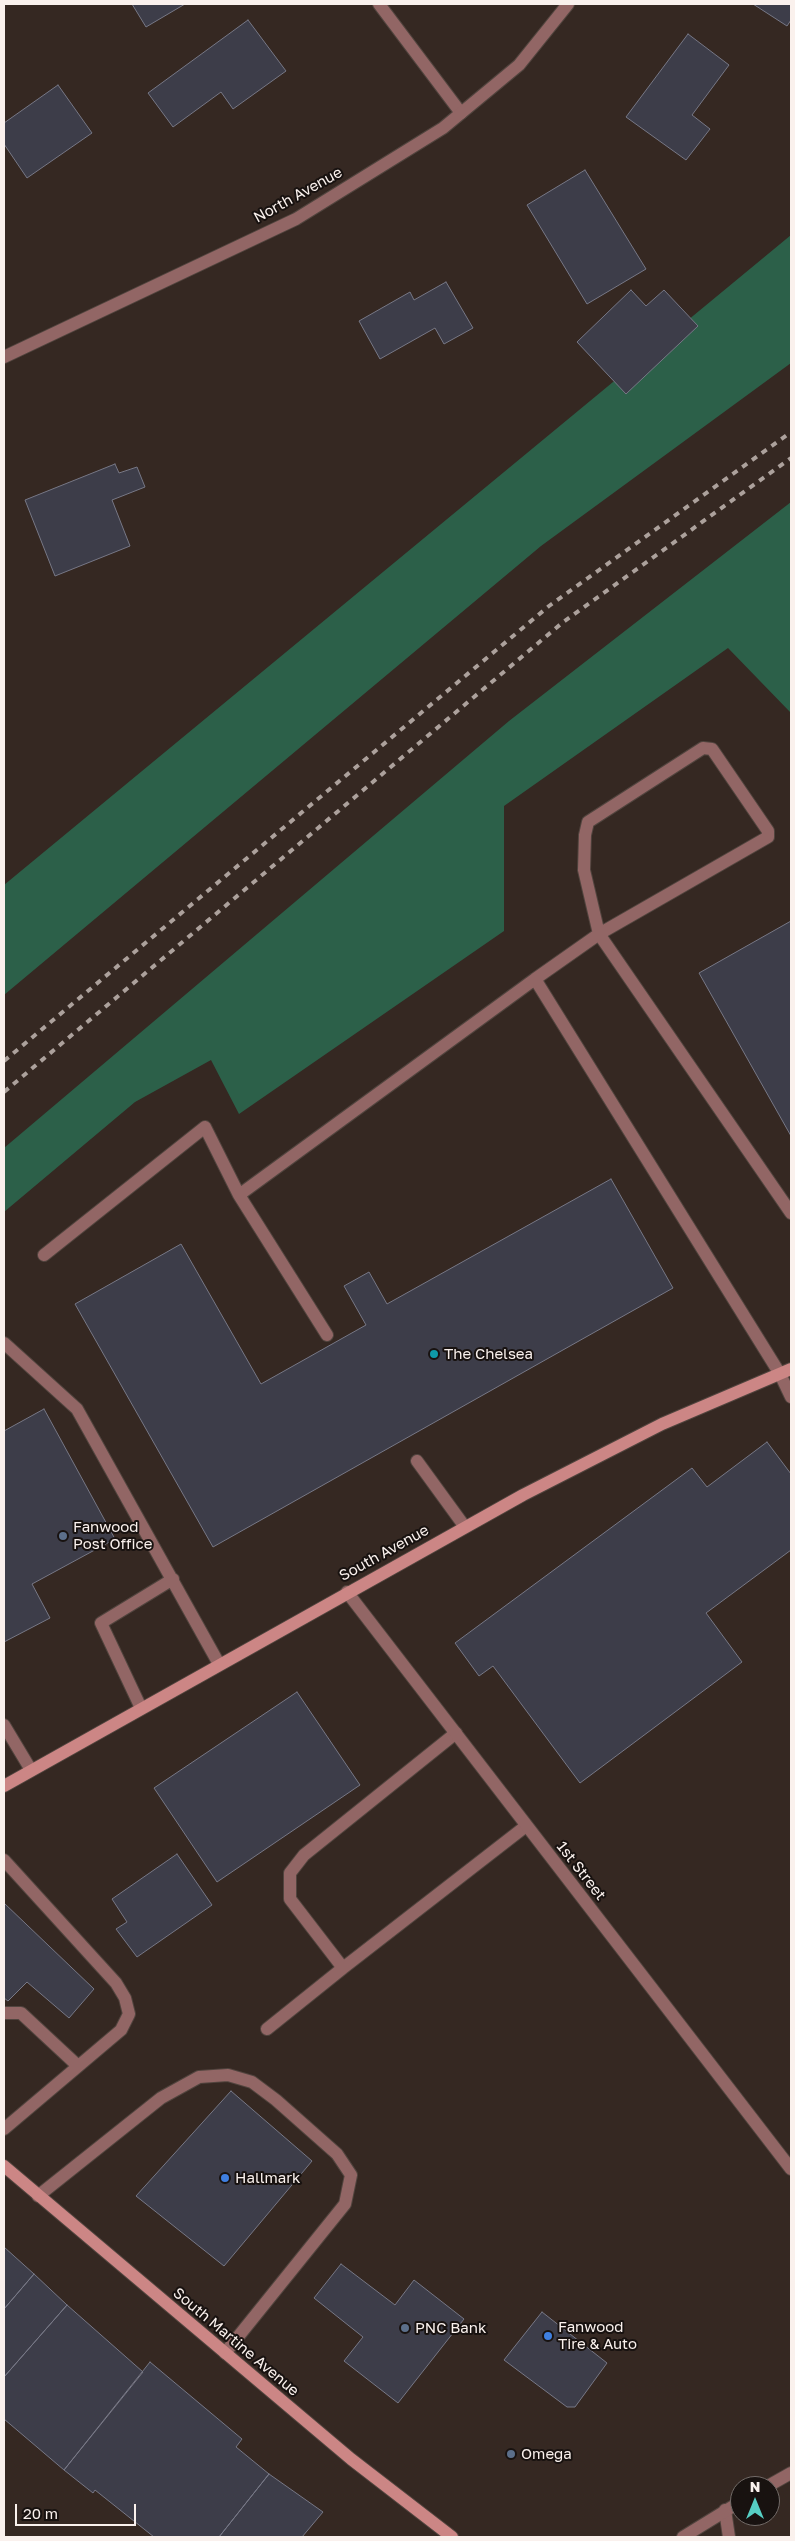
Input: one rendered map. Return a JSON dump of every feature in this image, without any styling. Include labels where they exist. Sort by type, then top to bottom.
[{"type":"main road","name":"South Avenue","points":[[4,1786],[346,1592],[465,1527],[662,1424],[786,1371]]},
{"type":"main road","name":"South Martine Avenue","points":[[4,2166],[351,2460],[452,2537]]},
{"type":"street","points":[[379,4],[461,113]]},
{"type":"street","name":"North Avenue","points":[[4,357],[296,219],[443,128],[519,65],[568,4]]},
{"type":"street","points":[[240,1196],[599,934],[768,837],[768,831],[712,749],[703,748],[588,822],[585,835],[584,870],[599,934],[791,1213]]},
{"type":"street","points":[[535,979],[786,1371],[791,1398]]},
{"type":"street","points":[[44,1255],[205,1127],[240,1196],[328,1335]]},
{"type":"street","points":[[4,1343],[77,1409],[219,1664]]},
{"type":"street","points":[[417,1461],[465,1527]]},
{"type":"street","points":[[141,1708],[100,1623],[173,1579]]},
{"type":"street","name":"1st Street","points":[[346,1592],[791,2169]]},
{"type":"street","points":[[4,1725],[31,1770]]},
{"type":"street","points":[[343,1968],[290,1899],[290,1873],[304,1855],[456,1733]]},
{"type":"street","points":[[267,2029],[526,1826]]},
{"type":"street","points":[[4,1860],[116,1982],[125,1998],[129,2014],[121,2030],[4,2129]]},
{"type":"street","points":[[4,2014],[21,2013],[78,2066]]},
{"type":"street","points":[[38,2196],[161,2098],[199,2077],[228,2075],[252,2082],[276,2100],[337,2154],[351,2175],[345,2204],[224,2353]]},
{"type":"street","points":[[780,2479],[791,2473]]},
{"type":"street","points":[[684,2537],[730,2507]]},
{"type":"street","points":[[725,2510],[728,2537]]},
{"type":"green space","points":[[791,235],[791,363],[541,546],[4,995],[4,885]]},
{"type":"green space","points":[[791,502],[791,713],[728,648],[504,806],[504,931],[239,1114],[211,1060],[135,1102],[4,1212],[4,1148],[509,721]]},
{"type":"building","points":[[132,4],[185,4],[146,27]]},
{"type":"building","points":[[753,4],[791,4],[791,20],[787,26]]},
{"type":"building","points":[[248,20],[286,71],[233,109],[221,92],[173,127],[148,93]]},
{"type":"building","points":[[688,34],[729,65],[692,115],[710,129],[686,160],[626,117]]},
{"type":"building","points":[[58,85],[92,133],[27,178],[4,144],[4,123]]},
{"type":"building","points":[[585,170],[646,269],[587,304],[527,205]]},
{"type":"building","points":[[446,282],[473,328],[444,344],[435,328],[380,359],[359,321],[410,292],[414,300]]},
{"type":"building","points":[[631,290],[646,306],[664,290],[698,326],[626,394],[577,342]]},
{"type":"building","points":[[115,464],[119,473],[137,467],[145,487],[112,500],[130,546],[55,576],[25,500]]},
{"type":"building","points":[[791,921],[791,1136],[699,973]]},
{"type":"building","name":"The Chelsea","points":[[611,1179],[673,1288],[213,1547],[75,1304],[181,1244],[261,1384],[366,1325],[344,1286],[369,1272],[387,1304]]},
{"type":"building","points":[[44,1409],[115,1539],[32,1584],[50,1618],[4,1642],[4,1431]]},
{"type":"building","points":[[767,1442],[791,1474],[791,1550],[706,1613],[742,1662],[580,1783],[493,1666],[479,1676],[455,1643],[692,1468],[707,1487]]},
{"type":"building","points":[[297,1692],[360,1785],[217,1882],[154,1788]]},
{"type":"building","points":[[177,1854],[212,1905],[137,1957],[116,1929],[127,1922],[112,1899]]},
{"type":"building","points":[[4,1903],[94,1989],[69,2018],[27,1982],[8,2001],[4,1998]]},
{"type":"building","name":"Hallmark","points":[[231,2091],[312,2161],[224,2266],[136,2196]]},
{"type":"building","points":[[4,2247],[34,2274],[4,2309]]},
{"type":"building","name":"PNC Bank","points":[[341,2264],[395,2305],[414,2280],[464,2319],[398,2403],[344,2361],[363,2337],[314,2298]]},
{"type":"building","points":[[34,2274],[67,2305],[4,2377],[4,2309]]},
{"type":"building","points":[[67,2305],[143,2372],[64,2470],[4,2419],[4,2377]]},
{"type":"building","name":"Fanwood Tire & Auto","points":[[542,2312],[607,2363],[575,2407],[567,2407],[504,2360]]},
{"type":"building","points":[[150,2362],[242,2439],[236,2447],[269,2474],[219,2537],[154,2537],[95,2490],[93,2493],[64,2470]]},
{"type":"building","points":[[269,2474],[323,2512],[302,2537],[219,2537]]},
{"type":"railway","points":[[4,1061],[549,606],[791,432]]},
{"type":"railway","points":[[4,1092],[562,623],[791,458]]},
{"type":"place","name":"The Chelsea","points":[[434,1354]]},
{"type":"place","name":"Fanwood Post Office","points":[[63,1536]]},
{"type":"place","name":"Hallmark","points":[[225,2178]]},
{"type":"place","name":"PNC Bank","points":[[405,2328]]},
{"type":"place","name":"Fanwood Tire & Auto","points":[[548,2336]]},
{"type":"place","name":"Omega","points":[[511,2454]]}]
